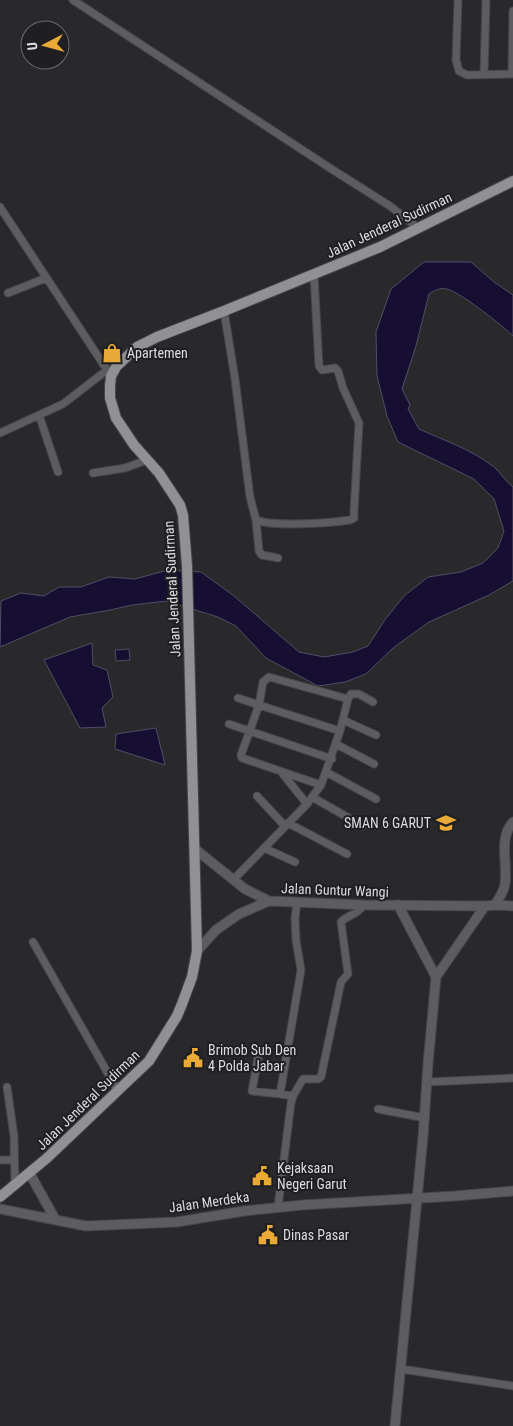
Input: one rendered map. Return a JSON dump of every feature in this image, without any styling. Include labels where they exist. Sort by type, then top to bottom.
[{"type":"main road","name":"Jalan Jenderal Sudirman","points":[[0,1197],[30,1174],[149,1061],[177,1016],[192,977],[196,952],[187,566],[183,515],[180,505],[169,486],[116,418],[110,398],[109,373],[137,347],[157,337],[224,312],[380,247],[513,180]]},
{"type":"street","points":[[73,0],[390,206],[418,228]]},
{"type":"street","points":[[458,0],[456,60],[457,69],[464,74],[512,74],[513,11]]},
{"type":"street","points":[[484,74],[486,0]]},
{"type":"street","points":[[0,207],[109,373],[63,404],[0,433]]},
{"type":"street","points":[[256,520],[266,523],[308,523],[344,521],[354,518],[359,423],[336,368],[323,370],[319,366],[314,275]]},
{"type":"street","points":[[8,293],[46,278]]},
{"type":"street","points":[[224,312],[235,379],[250,497],[256,520],[259,551],[262,555],[278,558]]},
{"type":"street","points":[[38,415],[58,472]]},
{"type":"street","points":[[93,473],[125,468],[147,460]]},
{"type":"street","points":[[321,785],[281,773],[242,758],[241,755],[258,705],[263,682],[270,677],[348,699]]},
{"type":"street","points":[[234,880],[307,804],[321,785],[332,758],[351,694],[356,694],[373,702]]},
{"type":"street","points":[[238,698],[340,732]]},
{"type":"street","points":[[343,720],[376,735]]},
{"type":"street","points":[[229,724],[332,758]]},
{"type":"street","points":[[336,744],[374,764]]},
{"type":"street","points":[[326,772],[376,799]]},
{"type":"street","points":[[281,773],[307,804]]},
{"type":"street","points":[[257,796],[287,824],[347,854]]},
{"type":"street","points":[[312,797],[363,826]]},
{"type":"street","points":[[396,1426],[436,978],[490,906],[501,896],[505,885],[505,837],[508,827],[513,822]]},
{"type":"street","points":[[264,848],[295,862]]},
{"type":"street","name":"Jalan Guntur Wangi","points":[[195,849],[250,892],[269,902],[398,905],[436,978]]},
{"type":"street","points":[[196,952],[216,930],[239,914],[269,902]]},
{"type":"street","points":[[280,1094],[301,970],[296,940],[295,918],[298,902]]},
{"type":"street","points":[[278,1207],[293,1096],[303,1078],[318,1079],[321,1077],[341,982],[348,974],[341,922],[358,913],[364,905]]},
{"type":"street","points":[[398,905],[513,906]]},
{"type":"street","points":[[33,942],[118,1091]]},
{"type":"street","points":[[259,1052],[251,1091],[293,1096]]},
{"type":"street","points":[[427,1082],[513,1078]]},
{"type":"street","points":[[8,1087],[14,1136],[15,1186]]},
{"type":"street","points":[[378,1109],[425,1118]]},
{"type":"street","points":[[0,1160],[14,1160]]},
{"type":"street","points":[[30,1174],[55,1219]]},
{"type":"street","name":"Jalan Merdeka","points":[[0,1209],[86,1226],[177,1222],[278,1207],[513,1191]]},
{"type":"street","points":[[401,1369],[513,1386]]},
{"type":"shaded area","points":[[424,262],[471,262],[494,282],[513,295],[513,336],[481,310],[453,291],[442,289],[429,294],[416,346],[402,389],[410,405],[408,409],[419,429],[467,450],[485,461],[496,469],[513,487],[513,581],[489,595],[429,622],[393,648],[366,674],[345,682],[318,686],[266,658],[236,626],[218,617],[166,601],[132,605],[70,617],[0,647],[1,601],[21,593],[44,596],[59,587],[81,587],[109,577],[135,579],[168,570],[201,572],[234,596],[299,652],[324,657],[353,652],[368,646],[384,621],[404,596],[428,577],[461,572],[483,563],[498,548],[504,531],[494,499],[474,479],[398,442],[387,416],[377,376],[376,332],[391,289]]},
{"type":"shaded area","points":[[92,643],[93,665],[107,670],[113,697],[102,708],[106,727],[80,728],[44,660]]},
{"type":"shaded area","points":[[129,649],[130,660],[116,661],[115,650]]},
{"type":"shaded area","points":[[156,728],[165,765],[115,749],[116,734]]},
{"type":"place","name":"Apartemen","points":[[112,353]]},
{"type":"place","name":"SMAN 6 GARUT","points":[[446,823]]},
{"type":"place","name":"Brimob Sub Den 4 Polda Jabar","points":[[193,1058]]},
{"type":"place","name":"Kejaksaan Negeri Garut","points":[[262,1176]]},
{"type":"place","name":"Dinas Pasar","points":[[268,1235]]}]
